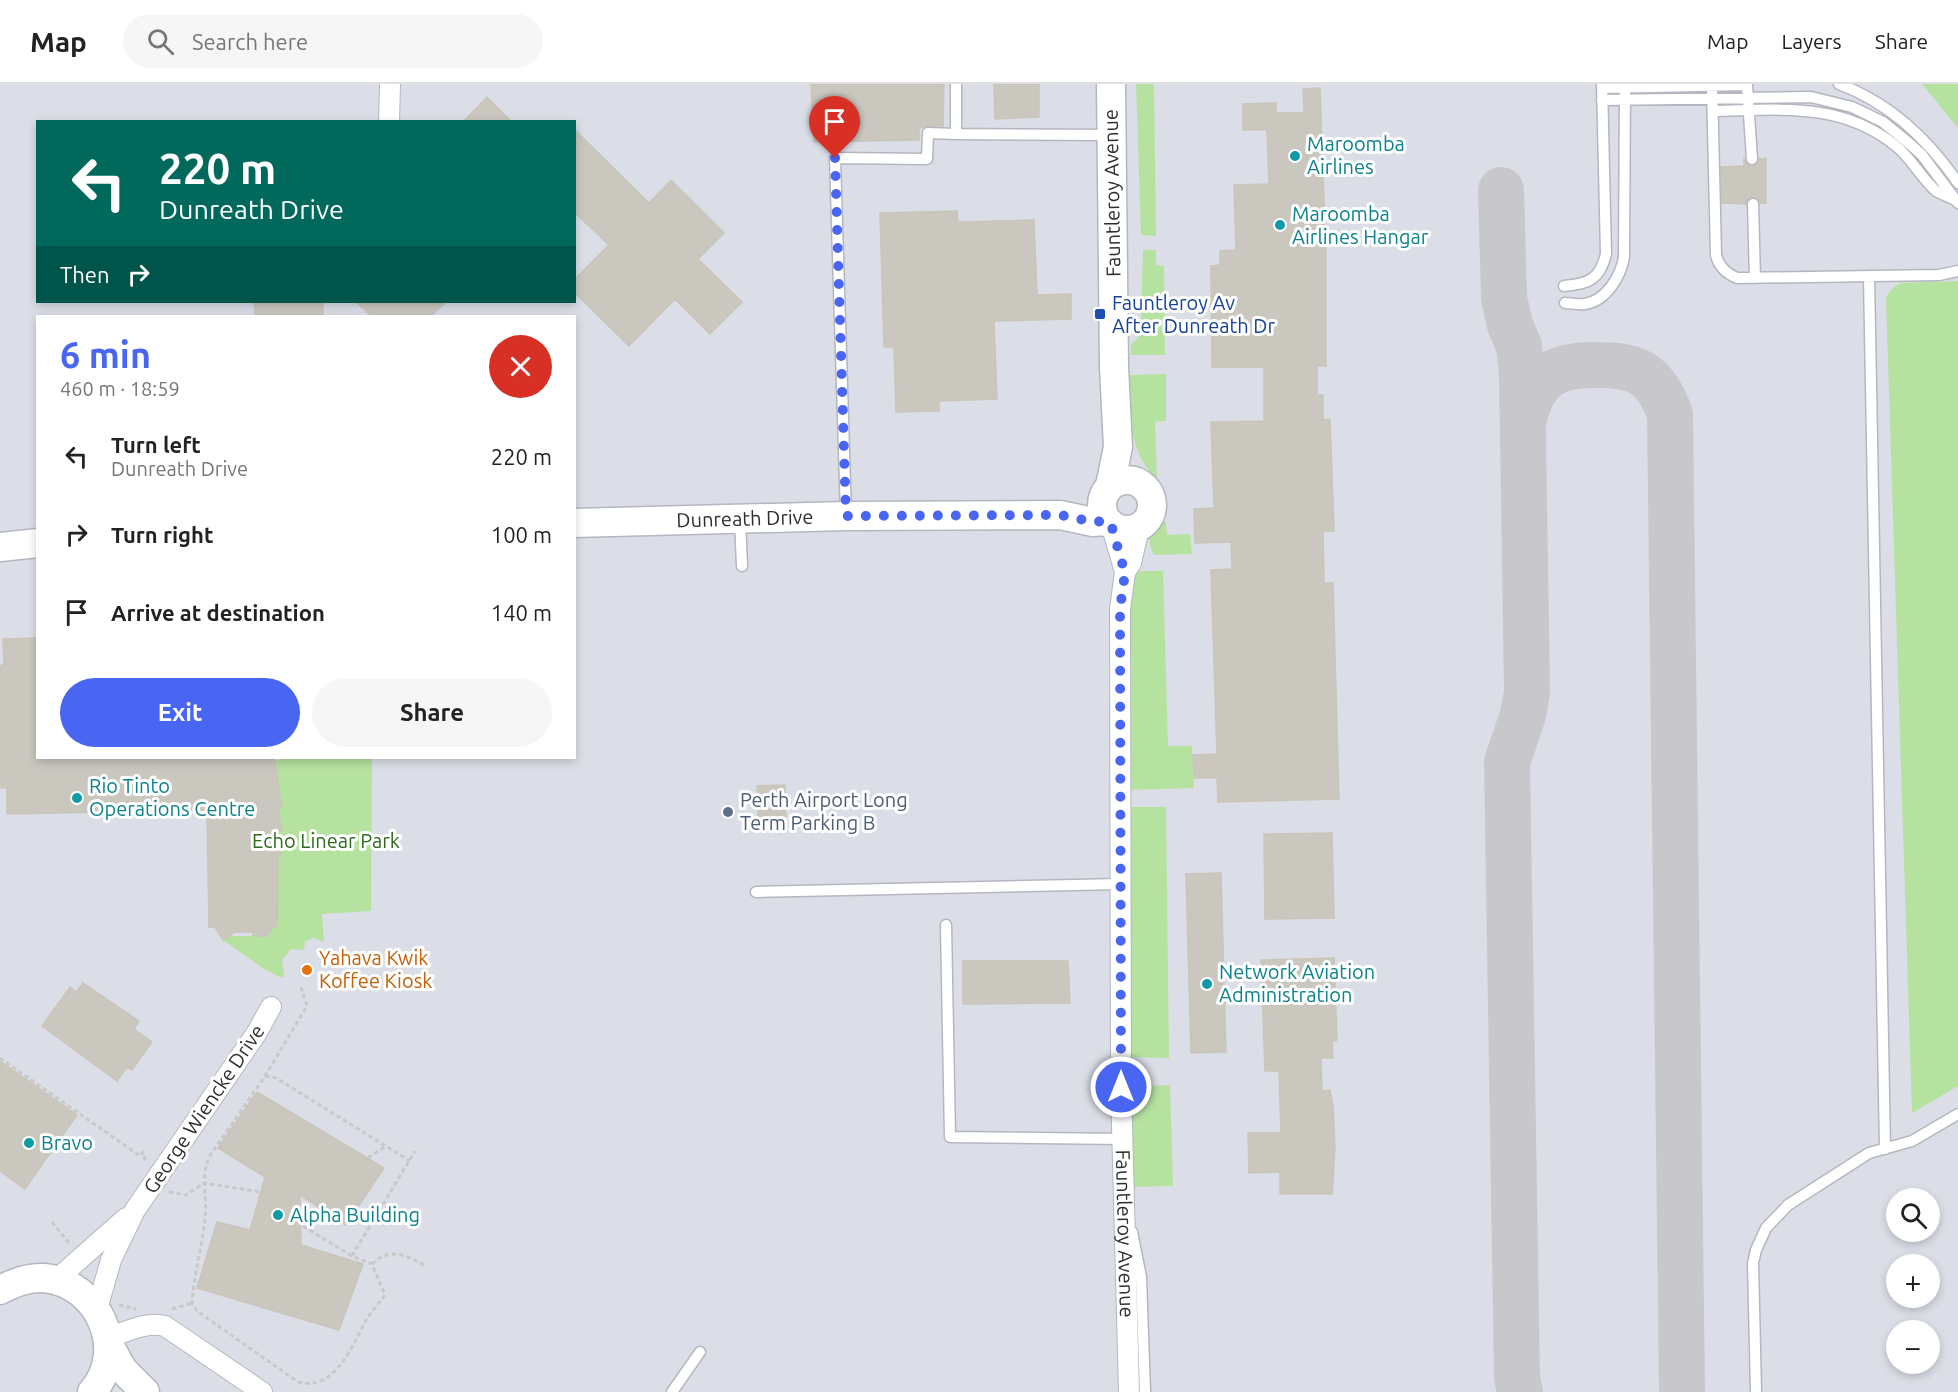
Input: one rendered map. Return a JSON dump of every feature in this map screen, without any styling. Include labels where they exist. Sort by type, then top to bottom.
[{"type":"main road","name":"Fauntleroy Avenue","points":[[1111,84],[1114,367],[1118,447],[1131,475],[1114,501]]},
{"type":"main road","points":[[1149,491],[1153,504],[1149,518],[1139,528],[1122,530],[1114,501],[1149,491]]},
{"type":"main road","name":"Dunreath Drive","points":[[576,523],[846,516],[1060,515],[1114,501]]},
{"type":"main road","points":[[0,548],[36,543]]},
{"type":"main road","points":[[7,1281],[32,1278],[56,1280],[106,1304],[103,1320],[108,1341],[108,1359],[103,1375],[92,1392]]},
{"type":"main road","points":[[108,1341],[123,1370],[146,1392]]},
{"type":"street","points":[[389,120],[390,84]]},
{"type":"street","name":"Fauntleroy Avenue","points":[[1114,501],[1125,573],[1120,609],[1120,884],[1129,1392]]},
{"type":"street","name":"Fauntleroy Avenue","points":[[1125,573],[1131,563],[1139,528]]},
{"type":"street","name":"George Wiencke Drive","points":[[106,1304],[111,1260],[135,1210],[256,1034],[271,1007]]},
{"type":"street","name":"George Wiencke Drive","points":[[56,1280],[135,1210]]},
{"type":"street","points":[[108,1341],[164,1319],[170,1329],[262,1392]]},
{"type":"lane","points":[[956,84],[956,134]]},
{"type":"lane","points":[[1839,84],[1876,101],[1911,127],[1934,150],[1958,183]]},
{"type":"lane","points":[[1606,89],[1625,99],[1712,93],[1747,85],[1752,159]]},
{"type":"lane","points":[[1606,89],[1625,86],[1712,93]]},
{"type":"lane","points":[[1565,303],[1586,304],[1598,297],[1611,287],[1622,268],[1624,257],[1625,86]]},
{"type":"lane","points":[[1564,286],[1578,286],[1589,281],[1602,268],[1606,254],[1606,89]]},
{"type":"lane","points":[[1712,93],[1716,255],[1720,266],[1729,274],[1737,278],[1755,278],[1939,275],[1958,271]]},
{"type":"lane","points":[[1748,98],[1811,97],[1867,113],[1898,132],[1922,155],[1955,201]]},
{"type":"lane","points":[[1713,111],[1809,110],[1851,120],[1883,136],[1911,160],[1936,191],[1955,201]]},
{"type":"lane","points":[[846,516],[835,158],[927,159],[928,133],[1111,135]]},
{"type":"lane","points":[[1753,204],[1755,278]]},
{"type":"lane","points":[[1869,276],[1885,1149]]},
{"type":"lane","points":[[740,519],[742,566]]},
{"type":"lane","points":[[756,892],[1120,884]]},
{"type":"lane","points":[[946,925],[950,1137],[1123,1139]]},
{"type":"lane","points":[[1756,1392],[1753,1263],[1760,1239],[1777,1215],[1788,1205],[1869,1153],[1912,1141],[1958,1114]]},
{"type":"lane","points":[[1125,1203],[1141,1277],[1145,1392]]},
{"type":"lane","points":[[672,1392],[700,1352]]},
{"type":"path","points":[[301,987],[307,1006],[265,1076],[208,1160],[204,1183],[206,1216],[192,1304],[197,1311],[297,1382],[315,1386],[323,1384],[334,1376],[356,1344],[368,1318],[385,1295],[372,1264],[352,1256],[301,1225]]},
{"type":"path","points":[[0,1058],[140,1156],[143,1152]]},
{"type":"path","points":[[265,1076],[276,1078],[410,1161]]},
{"type":"path","points":[[368,1158],[386,1146]]},
{"type":"path","points":[[352,1256],[416,1151]]},
{"type":"path","points":[[153,1185],[161,1191],[186,1195],[204,1183],[261,1192]]},
{"type":"path","points":[[52,1222],[72,1247]]},
{"type":"path","points":[[372,1264],[381,1257],[393,1253],[409,1256],[427,1267]]},
{"type":"path","points":[[106,1304],[138,1309]]},
{"type":"path","points":[[164,1319],[172,1309],[192,1304]]},
{"type":"shaded area","points":[[0,84],[1958,84],[1958,1392],[0,1392]]},
{"type":"green space","points":[[1136,84],[1154,84],[1156,236],[1141,235]]},
{"type":"green space","points":[[1922,84],[1958,84],[1958,128]]},
{"type":"green space","points":[[1143,250],[1156,250],[1156,265],[1164,266],[1165,355],[1131,355],[1131,344],[1138,338],[1141,320]]},
{"type":"green space","points":[[1958,281],[1958,1086],[1912,1113],[1886,299],[1892,289],[1901,283]]},
{"type":"green space","points":[[1166,374],[1166,421],[1155,422],[1157,480],[1147,469],[1135,444],[1130,417],[1128,375]]},
{"type":"green space","points":[[1163,522],[1166,522],[1167,535],[1190,534],[1192,554],[1155,555],[1150,546],[1150,537]]},
{"type":"green space","points":[[1163,571],[1168,746],[1192,746],[1194,788],[1126,790],[1127,589],[1134,573]]},
{"type":"green space","name":"Echo Linear Park","points":[[372,759],[371,911],[322,914],[324,942],[313,938],[305,942],[304,950],[291,949],[282,960],[284,975],[282,978],[264,969],[223,940],[230,936],[266,936],[277,923],[278,857],[281,854],[279,837],[274,834],[282,830],[279,815],[275,811],[282,807],[278,782],[273,783],[258,763],[279,760]]},
{"type":"green space","points":[[1126,807],[1166,807],[1169,1058],[1128,1057]]},
{"type":"green space","points":[[1170,1085],[1173,1186],[1124,1187],[1121,1087]]},
{"type":"building","points":[[811,84],[944,84],[943,126],[919,128],[919,140],[814,142]]},
{"type":"building","points":[[994,84],[1039,84],[1039,117],[995,119]]},
{"type":"building","points":[[1320,88],[1326,261],[1326,366],[1317,366],[1317,395],[1323,395],[1323,420],[1330,419],[1334,531],[1323,531],[1324,583],[1333,583],[1339,799],[1218,802],[1217,778],[1194,778],[1193,755],[1217,754],[1211,570],[1232,569],[1231,542],[1195,543],[1194,509],[1214,508],[1211,422],[1264,421],[1264,367],[1212,367],[1211,266],[1220,265],[1220,251],[1236,250],[1234,185],[1269,184],[1267,130],[1243,130],[1243,104],[1276,103],[1276,113],[1304,113],[1303,89]]},
{"type":"building","points":[[487,97],[510,120],[465,120]]},
{"type":"building","points":[[576,131],[649,203],[671,180],[724,233],[698,259],[742,302],[710,334],[675,299],[629,346],[576,294],[576,278],[609,245],[576,214]]},
{"type":"building","points":[[1766,158],[1766,203],[1760,203],[1753,197],[1749,198],[1746,204],[1722,203],[1721,167],[1744,166],[1744,159],[1748,165],[1753,166],[1758,163],[1759,159]]},
{"type":"building","points":[[957,211],[958,222],[1034,220],[1037,295],[1071,294],[1071,319],[994,321],[997,399],[939,401],[939,411],[896,412],[894,347],[884,347],[880,213]]},
{"type":"building","points":[[254,303],[323,303],[323,315],[255,315]]},
{"type":"building","points":[[357,303],[445,303],[432,315],[371,315]]},
{"type":"building","name":"Rio Tinto Operations Centre","points":[[36,638],[36,759],[274,759],[282,807],[278,809],[282,830],[279,831],[281,854],[278,856],[277,924],[266,936],[253,936],[253,932],[235,932],[223,940],[215,927],[209,927],[207,810],[7,814],[7,788],[1,788],[0,666],[4,664],[3,639]]},
{"type":"building","points":[[785,785],[786,816],[758,817],[757,786]]},
{"type":"building","points":[[1332,833],[1334,918],[1265,919],[1264,834]]},
{"type":"building","name":"Network Aviation Administration","points":[[1221,873],[1226,1052],[1191,1053],[1186,874]]},
{"type":"building","points":[[1334,958],[1337,1040],[1332,1042],[1333,1058],[1321,1058],[1322,1091],[1330,1090],[1333,1107],[1335,1147],[1332,1194],[1280,1194],[1280,1172],[1249,1173],[1248,1133],[1281,1133],[1279,1071],[1265,1071],[1261,960]]},
{"type":"building","points":[[963,961],[1068,961],[1070,1003],[963,1004]]},
{"type":"building","points":[[83,983],[139,1021],[134,1029],[152,1042],[132,1070],[127,1067],[117,1081],[42,1026],[70,987],[76,992]]},
{"type":"building","name":"Bravo","points":[[0,1061],[77,1115],[25,1189],[0,1171]]},
{"type":"building","name":"Alpha Building","points":[[257,1092],[384,1168],[346,1225],[300,1195],[301,1245],[363,1264],[339,1330],[197,1288],[217,1222],[250,1230],[265,1177],[218,1148]]},
{"type":"taxiway","points":[[1501,190],[1504,298],[1510,325],[1519,346],[1522,373],[1527,692],[1523,715],[1507,762],[1517,1378],[1520,1392]]},
{"type":"taxiway","points":[[1523,422],[1527,407],[1539,384],[1557,371],[1582,365],[1612,365],[1644,374],[1658,389],[1670,414],[1682,1392]]},
{"type":"place","name":"Maroomba Airlines","points":[[1295,156]]},
{"type":"place","name":"Maroomba Airlines Hangar","points":[[1280,225]]},
{"type":"place","name":"Fauntleroy Av After Dunreath Dr","points":[[1100,314]]},
{"type":"place","name":"Rio Tinto Operations Centre","points":[[77,798]]},
{"type":"place","name":"Perth Airport Long Term Parking B","points":[[728,812]]},
{"type":"place","name":"Yahava Kwik Koffee Kiosk","points":[[307,970]]},
{"type":"place","name":"Network Aviation Administration","points":[[1207,984]]},
{"type":"place","name":"Bravo","points":[[29,1143]]},
{"type":"place","name":"Alpha Building","points":[[278,1215]]},
{"type":"route","points":[[835,158],[846,516],[1060,515],[1093,522],[1107,521],[1111,524],[1125,573],[1120,609],[1121,1087]]}]
